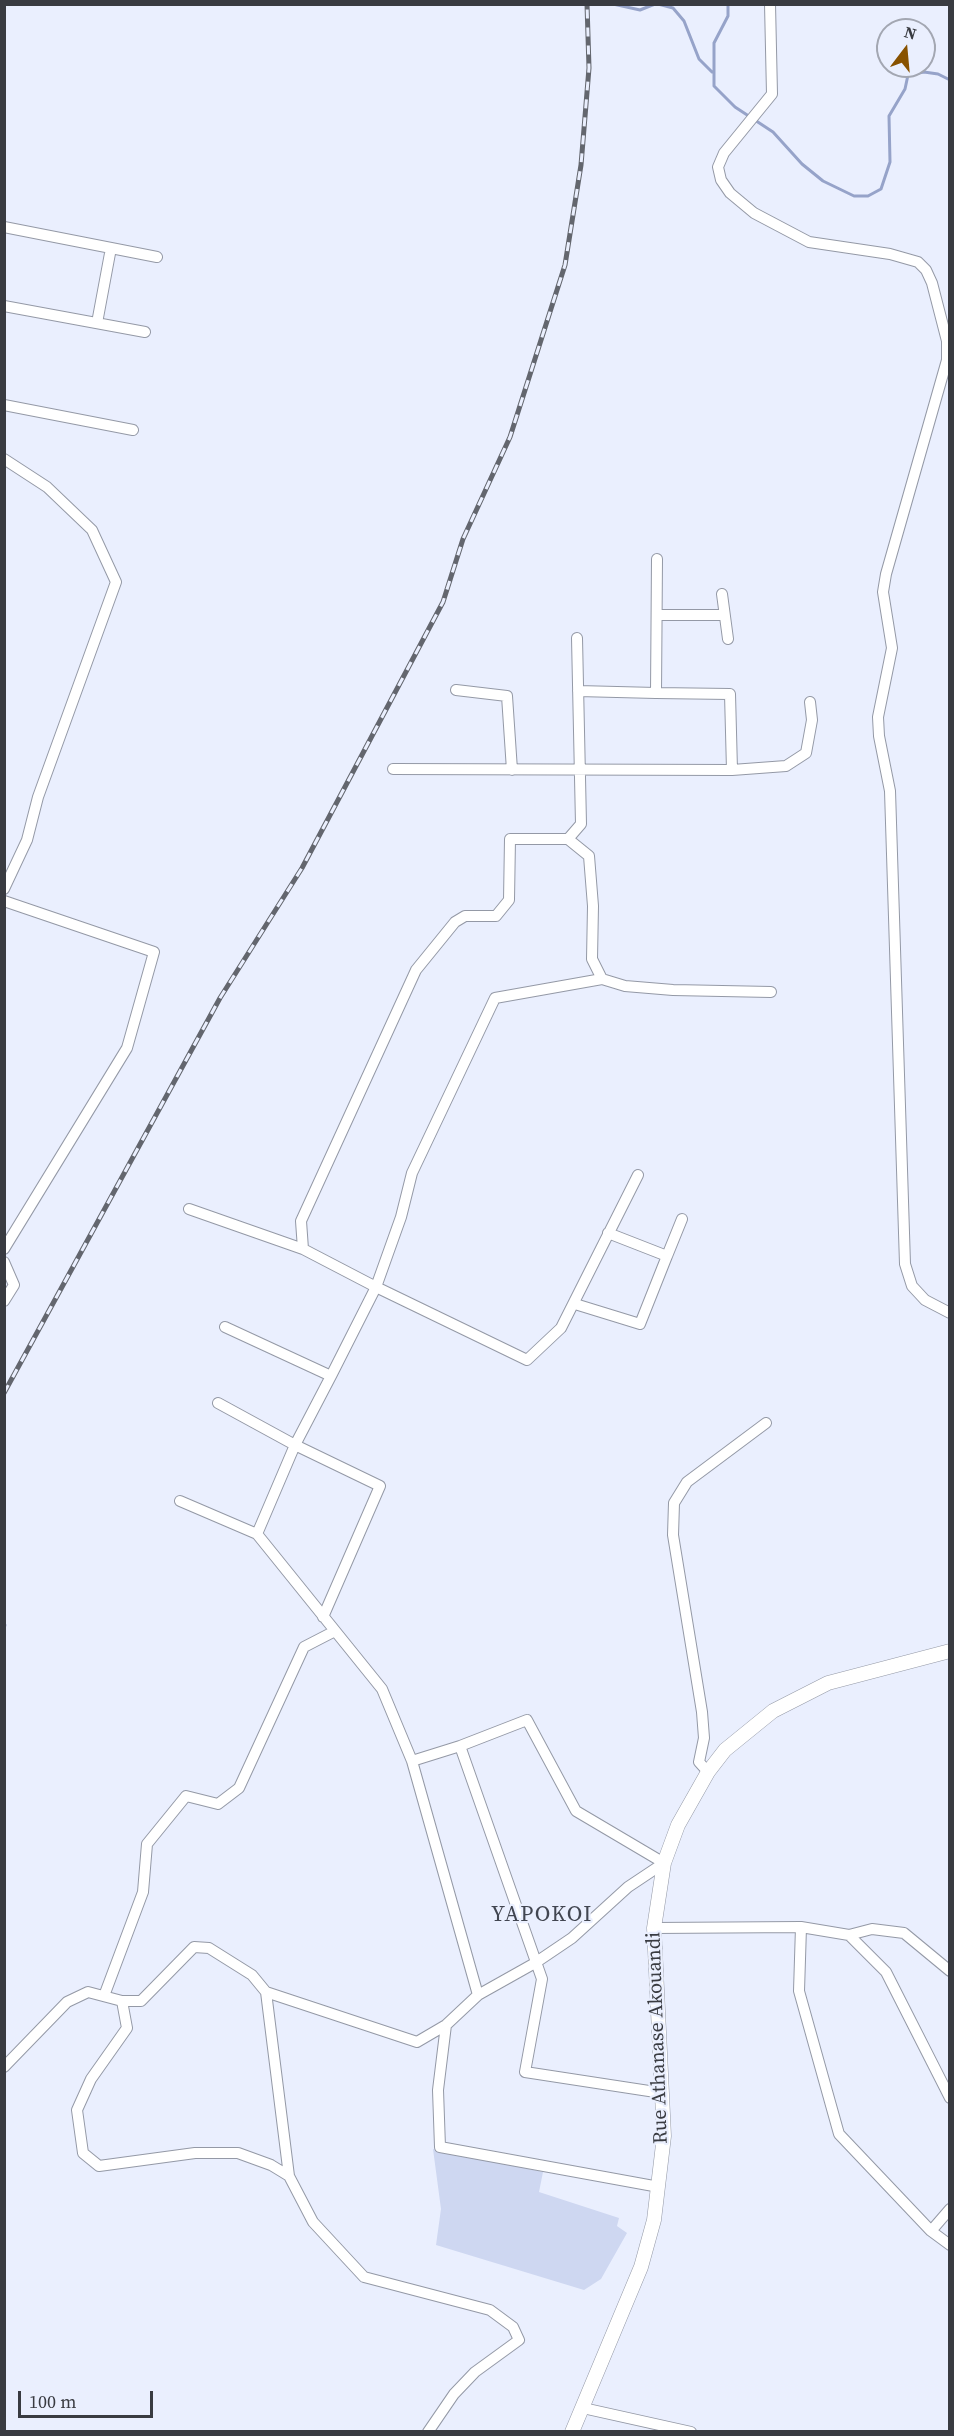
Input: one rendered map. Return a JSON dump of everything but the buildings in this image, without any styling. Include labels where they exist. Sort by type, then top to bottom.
[{"type":"street","points":[[770,4],[772,94],[724,153],[718,166],[721,180],[730,193],[754,213],[809,242],[890,254],[918,262],[926,270],[932,283],[947,341],[947,360],[886,574],[883,592],[892,648],[878,717],[879,736],[890,791],[905,1264],[912,1286],[925,1300],[950,1313]]},
{"type":"street","points":[[4,227],[157,257]]},
{"type":"street","points":[[97,323],[111,248]]},
{"type":"street","points":[[4,306],[145,332]]},
{"type":"street","points":[[4,405],[133,430]]},
{"type":"street","points":[[4,459],[47,487],[92,530],[116,582],[38,797],[27,840],[4,889]]},
{"type":"street","points":[[656,693],[657,559]]},
{"type":"street","points":[[722,594],[728,639]]},
{"type":"street","points":[[657,615],[724,615]]},
{"type":"street","points":[[568,839],[581,824],[577,638]]},
{"type":"street","points":[[456,690],[507,696],[512,770]]},
{"type":"street","points":[[578,691],[730,694],[732,770]]},
{"type":"street","points":[[393,769],[732,770],[786,766],[806,753],[812,720],[810,702]]},
{"type":"street","points":[[303,1249],[301,1221],[416,970],[455,922],[465,916],[496,916],[508,900],[510,840],[568,839],[589,856],[593,906],[592,959],[602,979]]},
{"type":"street","points":[[4,901],[154,952],[127,1048],[4,1249]]},
{"type":"street","points":[[257,1534],[294,1445],[376,1287],[401,1217],[412,1173],[495,998],[602,979],[625,986],[672,990],[771,992]]},
{"type":"street","points":[[189,1209],[303,1249],[527,1360],[561,1328],[638,1175]]},
{"type":"street","points":[[575,1304],[640,1324],[682,1219]]},
{"type":"street","points":[[608,1233],[667,1256]]},
{"type":"street","points":[[4,1262],[14,1285],[4,1301]]},
{"type":"street","points":[[225,1328],[331,1376]]},
{"type":"street","points":[[218,1402],[294,1445],[380,1486],[323,1617]]},
{"type":"street","points":[[708,1772],[699,1762],[704,1738],[702,1712],[673,1535],[674,1503],[687,1482],[766,1423]]},
{"type":"street","points":[[180,1502],[257,1534],[382,1689],[412,1761],[478,1995]]},
{"type":"street","points":[[104,1996],[143,1892],[147,1844],[186,1796],[218,1804],[239,1788],[304,1647],[334,1632]]},
{"type":"street","points":[[949,1651],[950,1646]]},
{"type":"street","name":"Rue Athanase Akouandi","points":[[572,2432],[641,2267],[654,2220],[664,2136],[654,1928],[664,1863],[678,1825],[708,1772],[725,1750],[748,1729],[796,1698],[839,1679],[949,1651]]},
{"type":"street","points":[[4,2067],[67,2002],[88,1992],[122,2001],[141,2001],[194,1947],[210,1948],[252,1975],[267,1992],[417,2042],[446,2025],[478,1995],[535,1963],[572,1938],[628,1887],[664,1863],[576,1811],[527,1720],[460,1746],[412,1761]]},
{"type":"street","points":[[460,1746],[542,1979],[525,2072],[662,2093]]},
{"type":"street","points":[[654,1928],[801,1928],[849,1935],[872,1929],[904,1933],[950,1971]]},
{"type":"street","points":[[801,1928],[799,1991],[839,2134],[931,2230],[950,2245]]},
{"type":"street","points":[[849,1935],[886,1972],[950,2098]]},
{"type":"street","points":[[267,1992],[289,2175],[313,2222],[364,2277],[490,2310],[513,2327],[519,2340],[475,2372],[454,2394],[428,2432]]},
{"type":"street","points":[[122,2001],[127,2028],[91,2079],[77,2110],[83,2153],[99,2166],[195,2153],[238,2152],[289,2175]]},
{"type":"street","points":[[446,2025],[438,2090],[440,2147],[659,2187]]},
{"type":"street","points":[[931,2230],[950,2209]]},
{"type":"street","points":[[583,2408],[691,2432]]},
{"type":"shaded area","points":[[433,2149],[543,2172],[539,2192],[619,2218],[617,2226],[627,2233],[601,2279],[584,2290],[436,2245],[441,2209]]},
{"type":"waterway","points":[[613,4],[640,10],[655,4]]},
{"type":"waterway","points":[[658,4],[673,8],[684,21],[699,59],[712,72]]},
{"type":"waterway","points":[[728,4],[728,16],[714,43],[714,86],[735,107],[773,132],[802,164],[823,181],[854,196],[868,196],[881,189],[890,162],[889,116],[905,89],[908,75],[924,72],[938,74],[950,80]]},
{"type":"waterway","points":[[4,1629],[5,1625]]},
{"type":"railway","points":[[4,1393],[220,998],[302,868],[443,602],[463,539],[510,437],[565,265],[581,165],[589,68],[587,4]]},
{"type":"district","name":"YAPOKOI","points":[[542,1915]]}]
